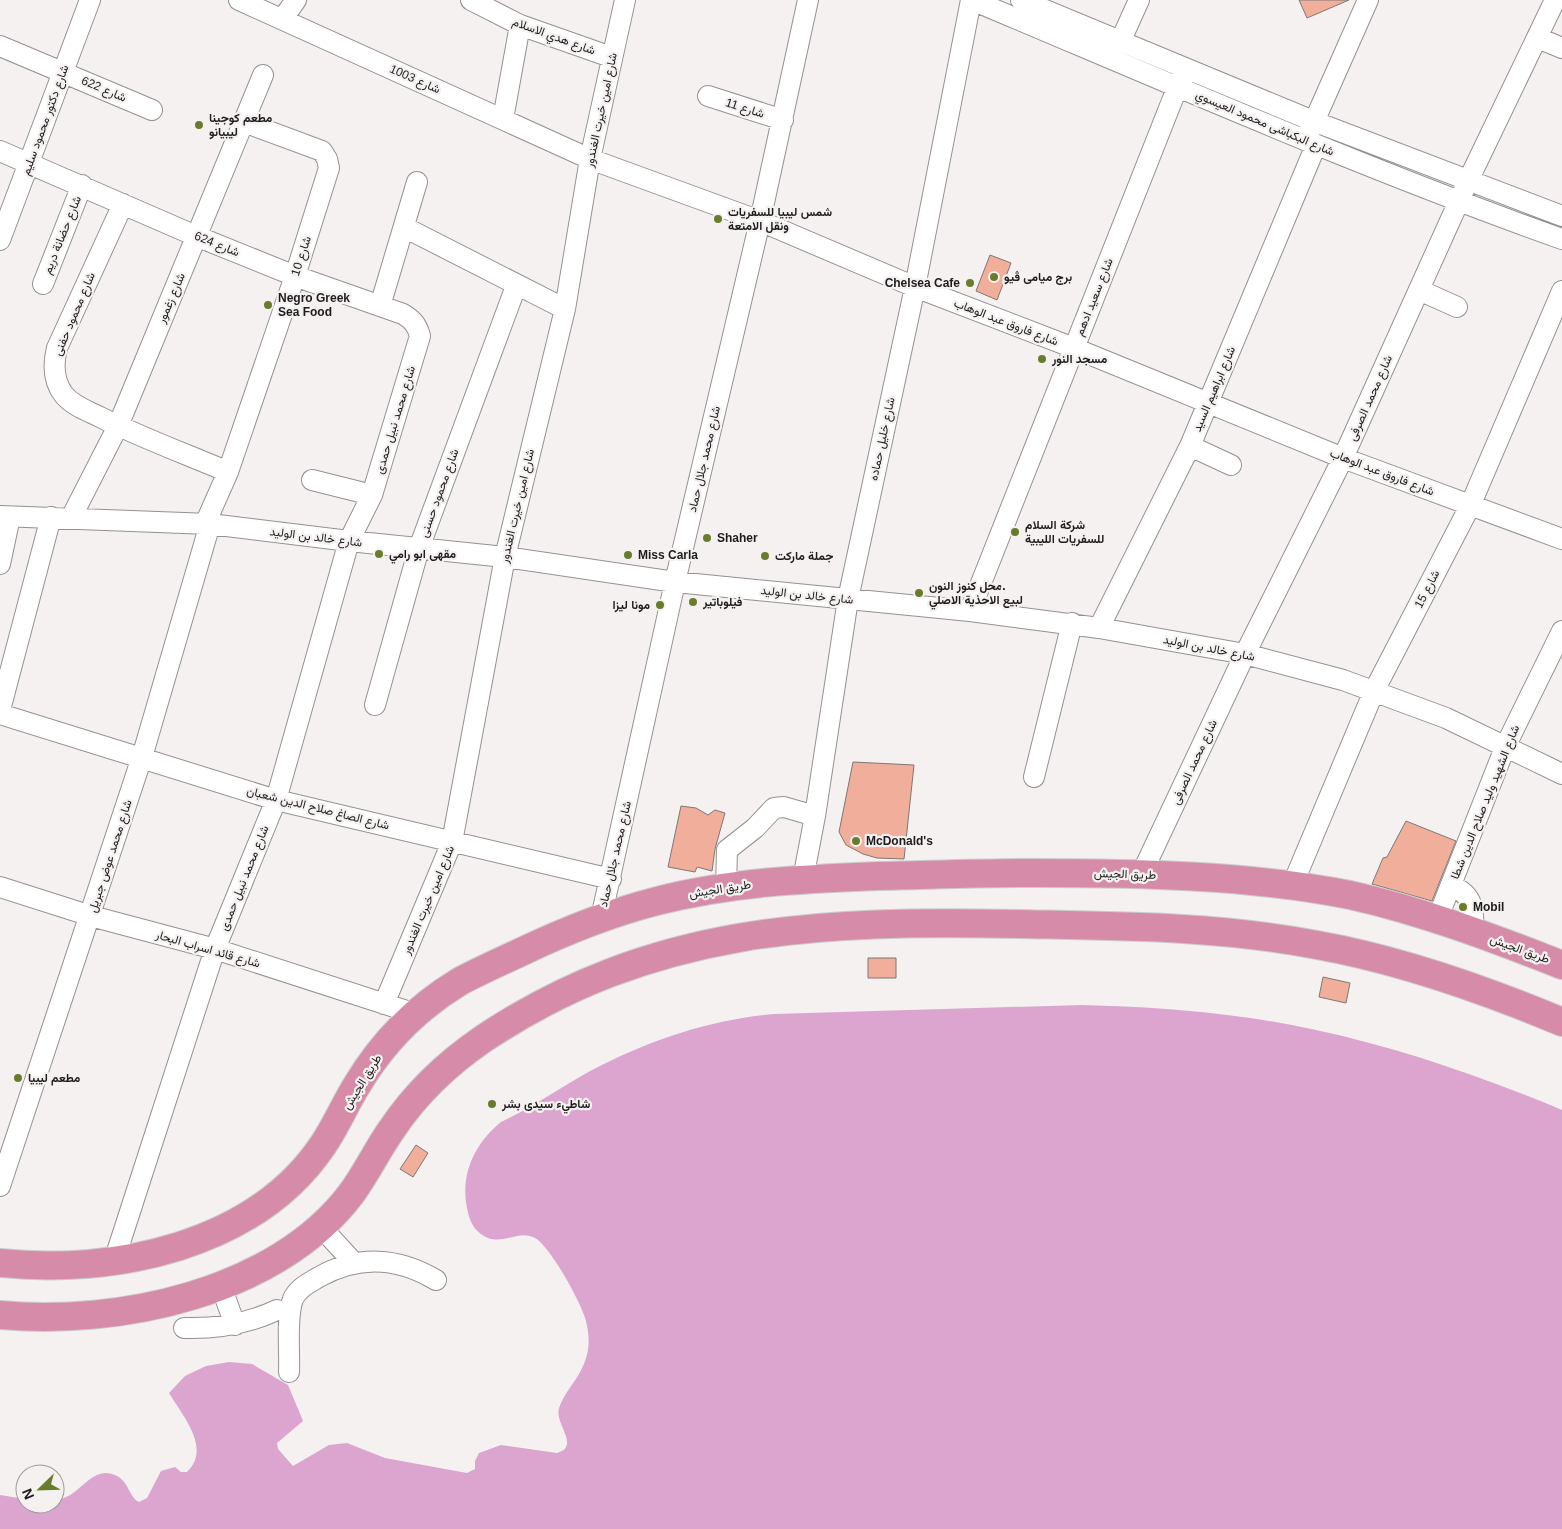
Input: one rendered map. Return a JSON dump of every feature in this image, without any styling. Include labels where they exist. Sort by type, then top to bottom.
[{"type":"highway","name":"طريق الجيش","points":[[0,1263],[58,1266],[114,1261],[162,1251],[206,1236],[243,1218],[282,1190],[309,1164],[336,1126],[369,1066],[399,1030],[416,1014],[459,982],[561,933],[601,918],[658,901],[726,888],[803,879],[998,873],[1141,875],[1292,886],[1354,896],[1437,920],[1562,965]]},
{"type":"highway","points":[[0,1315],[42,1317],[106,1313],[168,1300],[221,1286],[273,1263],[296,1248],[321,1227],[353,1192],[394,1125],[410,1104],[434,1079],[466,1051],[543,1004],[601,977],[660,955],[731,938],[810,928],[931,923],[1130,926],[1269,937],[1361,954],[1406,966],[1455,981],[1562,1022]]},
{"type":"street","name":"شارع دكتور محمود سليم","points":[[0,240],[90,0]]},
{"type":"street","name":"شارع 1003","points":[[239,0],[283,18],[590,159]]},
{"type":"street","points":[[283,18],[296,0]]},
{"type":"street","name":"شارع هدي الاسلام","points":[[471,0],[520,26],[611,57]]},
{"type":"street","name":"شارع امين خيرت الغندور","points":[[384,1004],[452,842],[505,557],[565,309],[590,159],[625,0]]},
{"type":"street","name":"شارع محمد جلال حماد","points":[[601,918],[675,582],[783,120],[808,0]]},
{"type":"street","name":"شارع البكباشى محمود العيسوي","points":[[971,0],[1311,143],[1458,202],[1562,239]]},
{"type":"street","name":"شارع خليل حماده","points":[[803,879],[815,816],[848,599],[915,287],[971,0]]},
{"type":"street","name":"شارع البكباشى محمود العيسوي","points":[[1021,0],[1313,121],[1562,216]]},
{"type":"street","points":[[1121,40],[1139,0]]},
{"type":"street","name":"شارع ابراهيم السيد","points":[[1099,628],[1190,446],[1311,143],[1313,121],[1368,0]]},
{"type":"street","name":"شارع محمد الصرفى","points":[[1141,875],[1245,654],[1343,458],[1458,202],[1555,0]]},
{"type":"street","points":[[503,119],[520,26]]},
{"type":"street","points":[[1538,38],[1562,48]]},
{"type":"street","name":"شارع 622","points":[[0,46],[152,110]]},
{"type":"street","name":"شارع سعيد ادهم","points":[[970,611],[1185,68]]},
{"type":"street","name":"شارع زغمور","points":[[0,712],[61,517],[118,426],[264,75]]},
{"type":"street","name":"شارع 11","points":[[708,96],[783,120]]},
{"type":"street","name":"شارع 10","points":[[207,524],[228,472],[295,276],[329,168],[327,158],[322,151],[244,122]]},
{"type":"street","name":"شارع 624","points":[[0,151],[196,236],[295,276],[412,319],[418,326],[420,336],[418,345]]},
{"type":"street","name":"شارع فاروق عبد الوهاب","points":[[590,159],[760,221],[915,287],[1074,348],[1343,458],[1562,539]]},
{"type":"street","points":[[380,306],[417,182]]},
{"type":"street","name":"شارع حضانة دريم","points":[[43,284],[82,185]]},
{"type":"street","name":"شارع محمود حفنى","points":[[124,204],[58,348],[54,362],[56,380],[64,395],[75,405],[118,426],[228,472]]},
{"type":"street","points":[[404,227],[516,286],[565,309]]},
{"type":"street","name":"شارع محمود حسنى","points":[[375,705],[419,548],[516,286]]},
{"type":"street","points":[[1419,290],[1457,307]]},
{"type":"street","name":"شارع 15","points":[[1292,886],[1374,691],[1470,506],[1562,291]]},
{"type":"street","name":"شارع محمد نبيل حمدى","points":[[114,1261],[215,949],[276,800],[349,541],[372,495],[418,345]]},
{"type":"street","points":[[1190,446],[1231,465]]},
{"type":"street","points":[[312,480],[372,495]]},
{"type":"street","points":[[0,564],[5,516]]},
{"type":"street","name":"شارع خالد بن الوليد","points":[[5,516],[207,524],[505,557],[675,582],[1072,623],[1245,654],[1374,691],[1446,718],[1506,745],[1562,774]]},
{"type":"street","name":"شارع محمد عوض جبريل","points":[[0,1186],[91,916],[142,756],[207,524]]},
{"type":"street","points":[[1034,777],[1072,623]]},
{"type":"street","name":"شارع الشهيد وليد صلاح الدين شطا","points":[[1437,920],[1506,745],[1562,631]]},
{"type":"street","name":"شارع الصاغ صلاح الدين شعبان","points":[[0,712],[276,800],[610,879]]},
{"type":"street","points":[[726,888],[727,850],[755,828],[769,811],[784,807],[815,816]]},
{"type":"street","points":[[1452,886],[1463,892],[1472,904],[1473,932]]},
{"type":"street","name":"شارع قائد اسراب البحار","points":[[0,887],[91,916],[215,949],[416,1014]]},
{"type":"street","points":[[321,1227],[354,1263]]},
{"type":"street","points":[[289,1372],[291,1308],[295,1295],[300,1289],[322,1276],[354,1263],[368,1261],[396,1263],[417,1269],[436,1280]]},
{"type":"street","points":[[221,1286],[235,1325]]},
{"type":"street","points":[[184,1328],[210,1328],[235,1325],[277,1310]]},
{"type":"shaded area","points":[[1082,1005],[1141,1007],[1229,1015],[1287,1024],[1379,1045],[1441,1064],[1562,1110],[1562,1529],[0,1529],[0,1495],[15,1497],[15,1514],[65,1514],[65,1497],[98,1474],[110,1473],[117,1476],[139,1502],[147,1498],[161,1471],[175,1467],[181,1472],[187,1472],[194,1463],[197,1453],[196,1442],[187,1421],[169,1393],[185,1376],[206,1366],[229,1362],[252,1364],[288,1385],[303,1421],[277,1443],[278,1449],[293,1466],[329,1445],[347,1443],[385,1458],[467,1473],[475,1469],[475,1461],[479,1453],[501,1445],[557,1453],[564,1450],[567,1440],[558,1414],[559,1408],[584,1365],[589,1344],[587,1326],[572,1289],[557,1263],[541,1243],[535,1238],[522,1235],[495,1240],[488,1238],[475,1229],[468,1212],[465,1195],[468,1171],[477,1149],[501,1122],[592,1070],[636,1049],[703,1026],[774,1014]]},
{"type":"building","points":[[1299,0],[1349,0],[1307,18]]},
{"type":"building","name":"برج ميامى ڤيو","points":[[990,255],[1011,263],[997,300],[976,291]]},
{"type":"building","points":[[853,762],[914,765],[904,859],[877,858],[863,854],[846,845],[839,832]]},
{"type":"building","points":[[681,806],[696,808],[708,815],[715,810],[725,813],[715,849],[712,871],[697,867],[695,872],[668,867]]},
{"type":"building","points":[[1406,821],[1456,841],[1432,901],[1372,884],[1383,858],[1387,857]]},
{"type":"building","points":[[868,958],[896,958],[896,978],[868,978]]},
{"type":"building","points":[[1323,977],[1350,983],[1346,1003],[1319,997]]},
{"type":"building","points":[[416,1145],[428,1153],[413,1177],[400,1169]]},
{"type":"place","name":"مطعم كوجينا ليبيانو","points":[[199,125]]},
{"type":"place","name":"شمس ليبيا للسفريات ونقل الامتعة","points":[[718,219]]},
{"type":"place","name":"برج ميامى ڤيو","points":[[994,277]]},
{"type":"place","name":"Chelsea Cafe","points":[[970,283]]},
{"type":"place","name":"Negro Greek Sea Food","points":[[268,305]]},
{"type":"place","name":"مسجد النور","points":[[1042,359]]},
{"type":"place","name":"شركة السلام للسفريات الليبية","points":[[1015,532]]},
{"type":"place","name":"Shaher","points":[[707,538]]},
{"type":"place","name":"مقهى ابو رامي","points":[[379,554]]},
{"type":"place","name":"Miss Carla","points":[[628,555]]},
{"type":"place","name":"جملة ماركت","points":[[765,556]]},
{"type":"place","name":"محل كنوز النون. لبيع الاحذية الاصلي","points":[[919,593]]},
{"type":"place","name":"فيلوباتير","points":[[693,602]]},
{"type":"place","name":"مونا ليزا","points":[[660,605]]},
{"type":"place","name":"McDonald's","points":[[856,841]]},
{"type":"place","name":"Mobil","points":[[1463,907]]},
{"type":"place","name":"مطعم ليبيا","points":[[18,1078]]},
{"type":"place","name":"شاطيء سيدى بشر","points":[[492,1104]]}]
